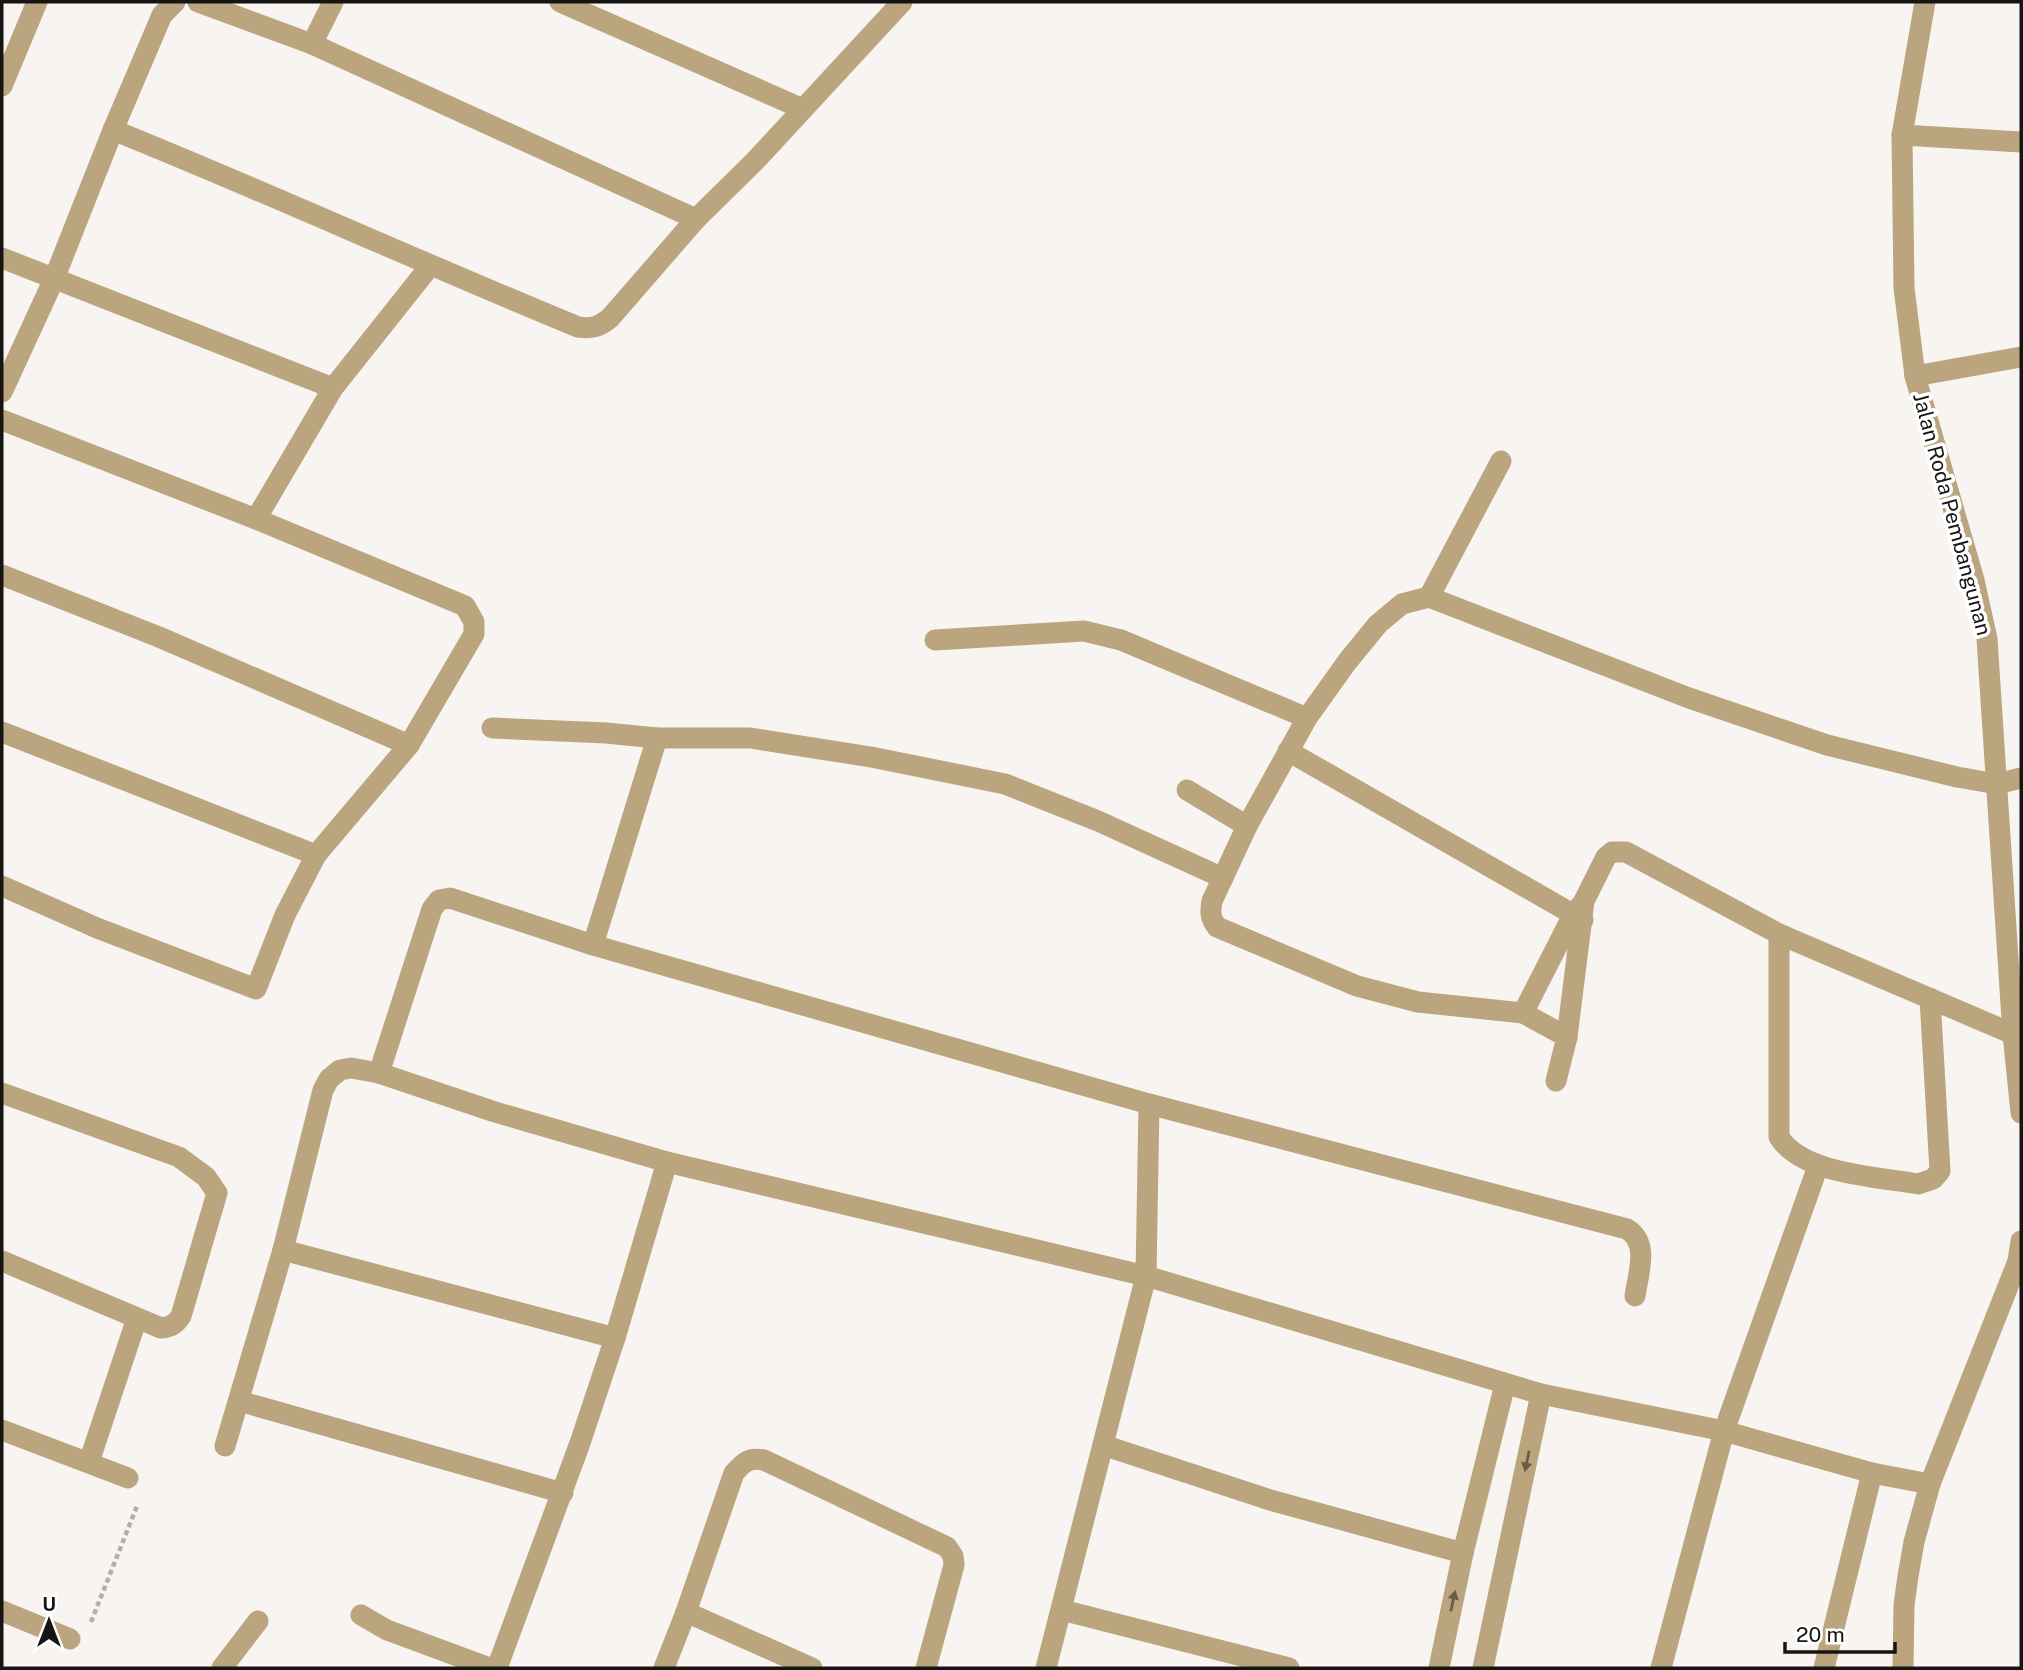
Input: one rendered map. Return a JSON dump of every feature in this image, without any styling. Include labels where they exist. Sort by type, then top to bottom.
[{"type":"street","points":[[2,86],[9,47],[37,2]]},
{"type":"street","points":[[2,392],[54,279],[162,15],[175,2]]},
{"type":"street","points":[[198,2],[312,44],[696,219]]},
{"type":"street","points":[[312,44],[333,2]]},
{"type":"street","points":[[559,2],[803,109]]},
{"type":"street","points":[[113,130],[256,188],[430,266],[578,327],[591,328],[600,326],[610,318],[696,219],[902,2]]},
{"type":"street","name":"Jalan Roda Pembangunan","points":[[1925,2],[1902,135],[1904,288],[1914,376],[1974,580],[1987,639],[2013,1034],[2021,1112]]},
{"type":"street","points":[[1902,135],[2021,142]]},
{"type":"street","points":[[10,261],[333,388]]},
{"type":"street","points":[[256,519],[333,388],[430,266]]},
{"type":"street","points":[[1914,376],[2021,357]]},
{"type":"street","points":[[2,420],[256,519],[465,606],[474,622],[474,635],[409,746],[316,855],[285,915],[256,989],[97,928],[2,886]]},
{"type":"street","points":[[1429,597],[1501,461]]},
{"type":"street","points":[[2,575],[159,637],[409,746]]},
{"type":"street","points":[[1567,1037],[1523,1013],[1418,1002],[1357,986],[1217,927],[1210,914],[1212,901],[1247,826],[1307,718],[1378,624],[1402,604],[1429,597],[1689,698],[1827,746],[1997,784],[2021,778]]},
{"type":"street","points":[[936,640],[1084,631],[1100,634],[1121,640],[1307,718]]},
{"type":"street","points":[[492,728],[657,738],[750,738],[872,757],[1005,784],[1098,821],[1223,878]]},
{"type":"street","points":[[2,732],[316,855]]},
{"type":"street","points":[[593,945],[657,738]]},
{"type":"street","points":[[1289,751],[1580,912]]},
{"type":"street","points":[[1187,790],[1247,826]]},
{"type":"street","points":[[1523,1013],[1580,912],[1606,857],[1612,852],[1626,852],[1779,934],[2013,1034]]},
{"type":"street","points":[[379,1073],[432,909],[439,900],[450,898],[467,901],[593,945],[1149,1104],[1628,1229],[1635,1234],[1642,1254],[1635,1296]]},
{"type":"street","points":[[1556,1081],[1567,1037],[1580,912]]},
{"type":"street","points":[[1779,934],[1779,1137],[1787,1146],[1818,1166],[1918,1184],[1933,1179],[1940,1171],[1930,998]]},
{"type":"street","points":[[225,1446],[283,1250],[323,1090],[340,1070],[351,1068],[379,1073],[495,1112],[667,1162],[1146,1276],[1541,1394],[1724,1431],[1872,1473],[1930,1484]]},
{"type":"street","points":[[2,1093],[179,1157],[206,1177],[217,1194],[181,1316],[176,1323],[161,1328],[2,1261]]},
{"type":"street","points":[[1046,1668],[1146,1276],[1149,1104]]},
{"type":"street","points":[[498,1668],[563,1493],[615,1338],[667,1162]]},
{"type":"street","points":[[1661,1668],[1724,1431],[1818,1166]]},
{"type":"street","points":[[1903,1668],[1904,1605],[1908,1576],[1930,1484],[2018,1261],[2021,1241]]},
{"type":"street","points":[[283,1250],[615,1338]]},
{"type":"street","points":[[89,1462],[137,1318]]},
{"type":"street","points":[[1439,1668],[1463,1553],[1506,1384]]},
{"type":"street","points":[[1483,1668],[1541,1394]]},
{"type":"street","points":[[239,1401],[563,1493]]},
{"type":"street","points":[[2,1430],[128,1478]]},
{"type":"street","points":[[1102,1445],[1270,1500],[1463,1553]]},
{"type":"street","points":[[664,1668],[734,1473],[744,1461],[754,1458],[764,1460],[947,1547],[953,1556],[954,1565],[926,1668]]},
{"type":"street","points":[[1824,1668],[1872,1473]]},
{"type":"street","points":[[1062,1610],[1289,1668]]},
{"type":"street","points":[[2,1611],[70,1639]]},
{"type":"street","points":[[686,1612],[812,1668]]},
{"type":"street","points":[[360,1615],[387,1630],[490,1668]]},
{"type":"street","points":[[222,1668],[258,1621]]},
{"type":"path","points":[[70,1639],[84,1635],[88,1629],[137,1507],[136,1484],[128,1478]]}]
